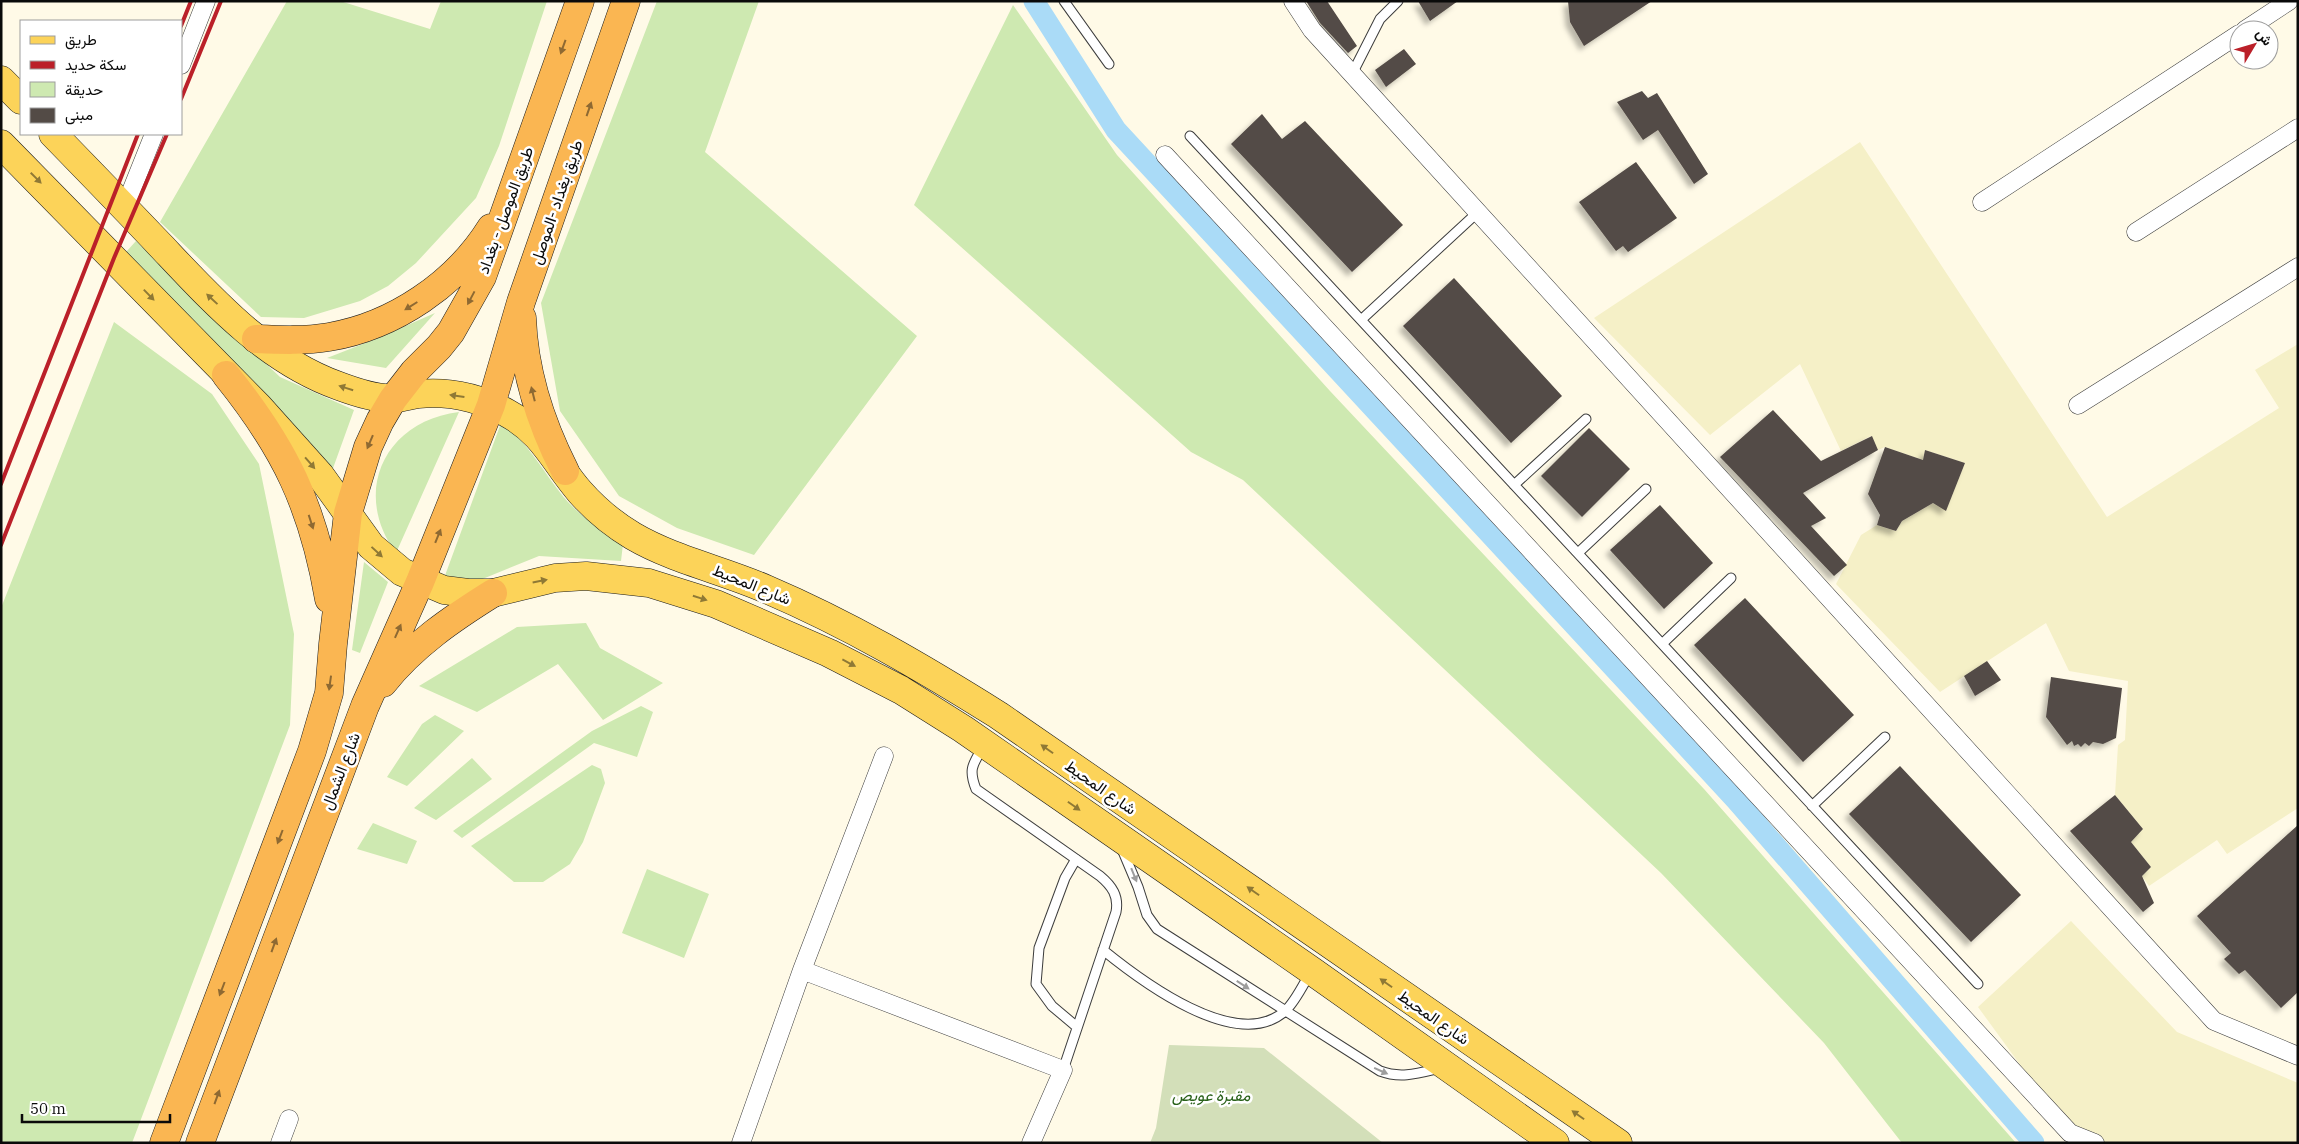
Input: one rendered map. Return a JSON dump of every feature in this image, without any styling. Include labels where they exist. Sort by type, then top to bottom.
[{"type":"highway","name":"طريق الموصل - بغداد","points":[[393,399],[414,372],[439,347],[461,316],[482,277],[516,176],[580,1]]},
{"type":"highway","name":"طريق بغداد -الموصل","points":[[491,405],[522,302],[626,1]]},
{"type":"highway","points":[[256,339],[294,340],[330,336],[366,327],[400,312],[431,293],[459,269],[477,248],[502,210],[516,176]]},
{"type":"highway","points":[[522,302],[523,338],[528,373],[536,407],[549,440],[565,471]]},
{"type":"highway","points":[[226,374],[253,408],[276,443],[311,520],[322,560],[329,602],[332,644]]},
{"type":"highway","name":"شارع الشمال","points":[[164,1143],[312,751],[329,693],[332,644],[348,513],[368,447],[393,399]]},
{"type":"highway","name":"شارع الشمال","points":[[200,1143],[365,706],[420,582],[491,405]]},
{"type":"highway","points":[[365,706],[410,654],[436,631],[493,593]]},
{"type":"main road","points":[[1,80],[20,99]]},
{"type":"main road","points":[[54,135],[204,291],[276,355],[320,379],[344,388],[393,399]]},
{"type":"main road","name":"شارع المحيط","points":[[1,144],[290,440],[320,475],[371,546],[402,572],[420,582],[444,590],[460,592],[493,593],[554,578],[586,576],[649,582],[716,604],[829,653],[901,690],[985,745],[1308,968],[1555,1143]]},
{"type":"main road","points":[[78,221],[90,220],[101,215],[108,205],[117,201]]},
{"type":"main road","points":[[116,260],[117,201]]},
{"type":"main road","points":[[116,260],[123,255],[128,244],[137,236],[149,234]]},
{"type":"main road","name":"شارع المحيط","points":[[393,399],[417,394],[467,397],[491,405],[509,414],[536,434],[595,507],[633,536],[654,547],[764,588],[820,613],[880,643],[941,679],[998,716],[1618,1143]]},
{"type":"main road","points":[[1266,939],[1282,932],[1288,915]]},
{"type":"main road","points":[[1308,968],[1302,956],[1310,941],[1318,936]]},
{"type":"main road","points":[[1505,1106],[1530,1143]]},
{"type":"street","points":[[182,62],[206,1]]},
{"type":"street","points":[[1293,1],[1312,30],[2214,1021],[2298,1056]]},
{"type":"street","points":[[2260,20],[2289,1]]},
{"type":"street","points":[[1982,202],[2229,41]]},
{"type":"street","points":[[2136,232],[2298,128]]},
{"type":"street","points":[[117,201],[153,135]]},
{"type":"street","points":[[1165,155],[2063,1126],[2070,1133],[2095,1143]]},
{"type":"street","points":[[2078,404],[2298,267]]},
{"type":"street","points":[[741,1143],[802,970],[884,756]]},
{"type":"street","points":[[802,970],[1063,1070],[1032,1143]]},
{"type":"street","points":[[280,1143],[289,1119]]},
{"type":"lane","points":[[1064,1],[1110,64]]},
{"type":"lane","points":[[1352,74],[1380,19],[1398,1]]},
{"type":"lane","points":[[1190,136],[1978,984]]},
{"type":"lane","points":[[1361,320],[1478,212]]},
{"type":"lane","points":[[1514,485],[1586,419]]},
{"type":"lane","points":[[1578,553],[1646,489]]},
{"type":"lane","points":[[1662,644],[1731,578]]},
{"type":"lane","points":[[1812,806],[1885,737]]},
{"type":"lane","points":[[985,745],[973,764],[970,776],[976,789],[1106,881],[1116,896],[1116,912],[1063,1070]]},
{"type":"lane","points":[[1111,832],[1131,868],[1147,915],[1157,929],[1371,1066],[1388,1074],[1406,1076],[1448,1066]]},
{"type":"lane","points":[[1076,859],[1065,878],[1039,948],[1036,984],[1052,1006],[1077,1027]]},
{"type":"lane","points":[[1103,950],[1160,992],[1223,1022],[1255,1023],[1285,1011],[1308,968]]},
{"type":"shaded area","points":[[1860,142],[2107,517],[2279,408],[2255,370],[2298,344],[2298,808],[2227,854],[2217,840],[2149,886],[2142,876],[2151,867],[2131,842],[2143,829],[2115,795],[2118,745],[2125,740],[2128,681],[2069,671],[2046,623],[1940,692],[1836,584],[1861,535],[1877,525],[1896,531],[1902,521],[1933,503],[1946,510],[1965,463],[1925,450],[1923,460],[1885,447],[1878,450],[1871,436],[1841,451],[1800,364],[1710,435],[1594,318]]},
{"type":"shaded area","points":[[2071,921],[2177,1032],[2298,1083],[2298,1143],[2095,1143],[2070,1133],[1978,1007]]},
{"type":"green space","points":[[287,1],[340,1],[430,29],[441,1],[547,1],[499,146],[476,198],[416,263],[388,286],[360,301],[304,318],[261,317],[160,222]]},
{"type":"green space","points":[[657,1],[759,1],[705,152],[917,336],[754,555],[677,528],[619,496],[560,411],[541,303]]},
{"type":"green space","points":[[1013,5],[1117,155],[1330,391],[1704,789],[2016,1143],[1902,1143],[1824,1043],[1661,873],[1243,480],[1191,452],[914,205]]},
{"type":"green space","points":[[136,241],[280,377],[354,410],[332,471],[126,252]]},
{"type":"green space","points":[[435,313],[386,368],[327,358],[378,338]]},
{"type":"green space","points":[[114,322],[212,394],[259,464],[294,634],[290,725],[132,1143],[1,1143],[1,608]]},
{"type":"green space","points":[[459,412],[396,553],[383,530],[376,506],[377,484],[383,463],[395,444],[412,429],[433,418]]},
{"type":"green space","points":[[501,423],[520,440],[574,508],[623,544],[621,561],[539,556],[480,580],[443,581]]},
{"type":"green space","points":[[364,562],[388,582],[360,653],[352,650]]},
{"type":"green space","points":[[586,623],[600,648],[663,683],[603,720],[558,664],[477,712],[419,686],[517,627]]},
{"type":"green space","points":[[641,706],[653,712],[637,757],[594,743],[462,838],[453,831],[592,731]]},
{"type":"green space","points":[[435,715],[464,731],[407,786],[387,777],[422,724]]},
{"type":"green space","points":[[472,758],[492,779],[436,820],[414,808]]},
{"type":"green space","points":[[592,765],[601,769],[605,783],[583,842],[570,864],[543,882],[514,882],[471,846]]},
{"type":"green space","points":[[373,823],[417,841],[407,864],[357,849]]},
{"type":"green space","points":[[647,869],[709,894],[684,958],[622,933]]},
{"type":"green space","name":"مقبرة عويص","points":[[1169,1045],[1264,1048],[1383,1143],[1150,1143],[1156,1128]]},
{"type":"building","points":[[1306,1],[1327,1],[1357,46],[1348,53],[1320,23]]},
{"type":"building","points":[[1418,1],[1458,1],[1430,21]]},
{"type":"building","points":[[1568,1],[1652,1],[1584,46],[1570,22]]},
{"type":"building","points":[[1404,49],[1416,64],[1386,87],[1375,70]]},
{"type":"building","points":[[1642,91],[1648,98],[1657,93],[1708,174],[1694,184],[1658,130],[1643,140],[1617,102]]},
{"type":"building","points":[[1262,114],[1282,139],[1305,121],[1403,225],[1352,272],[1231,144]]},
{"type":"building","points":[[1636,162],[1677,218],[1628,252],[1623,246],[1616,251],[1579,202]]},
{"type":"building","points":[[1454,278],[1562,396],[1511,443],[1403,326]]},
{"type":"building","points":[[1773,410],[1821,461],[1872,436],[1878,450],[1803,493],[1826,518],[1811,526],[1847,565],[1834,576],[1720,457]]},
{"type":"building","points":[[1589,428],[1630,469],[1582,517],[1541,476]]},
{"type":"building","points":[[1885,447],[1923,460],[1925,450],[1965,463],[1946,511],[1933,503],[1902,521],[1896,531],[1877,525],[1880,515],[1868,494]]},
{"type":"building","points":[[1660,505],[1713,563],[1664,609],[1610,550]]},
{"type":"building","points":[[1745,598],[1854,715],[1803,762],[1694,645]]},
{"type":"building","points":[[1987,661],[2001,680],[1975,696],[1964,676]]},
{"type":"building","points":[[2051,677],[2122,688],[2116,738],[2103,744],[2093,742],[2089,746],[2085,743],[2081,747],[2078,744],[2074,746],[2072,741],[2067,745],[2046,717]]},
{"type":"building","points":[[1900,766],[2021,895],[1971,942],[1849,814]]},
{"type":"building","points":[[2115,795],[2143,829],[2131,842],[2151,867],[2142,876],[2154,903],[2143,912],[2070,831]]},
{"type":"building","points":[[2298,825],[2298,992],[2281,1008],[2245,970],[2239,974],[2224,959],[2231,953],[2197,916]]},
{"type":"waterway","points":[[1034,1],[1116,130],[1736,800],[2034,1143]]},
{"type":"railway","points":[[182,24],[191,1]]},
{"type":"railway","points":[[182,97],[221,1]]},
{"type":"railway","points":[[1,484],[138,135]]},
{"type":"railway","points":[[1,545],[114,258],[167,135]]}]
